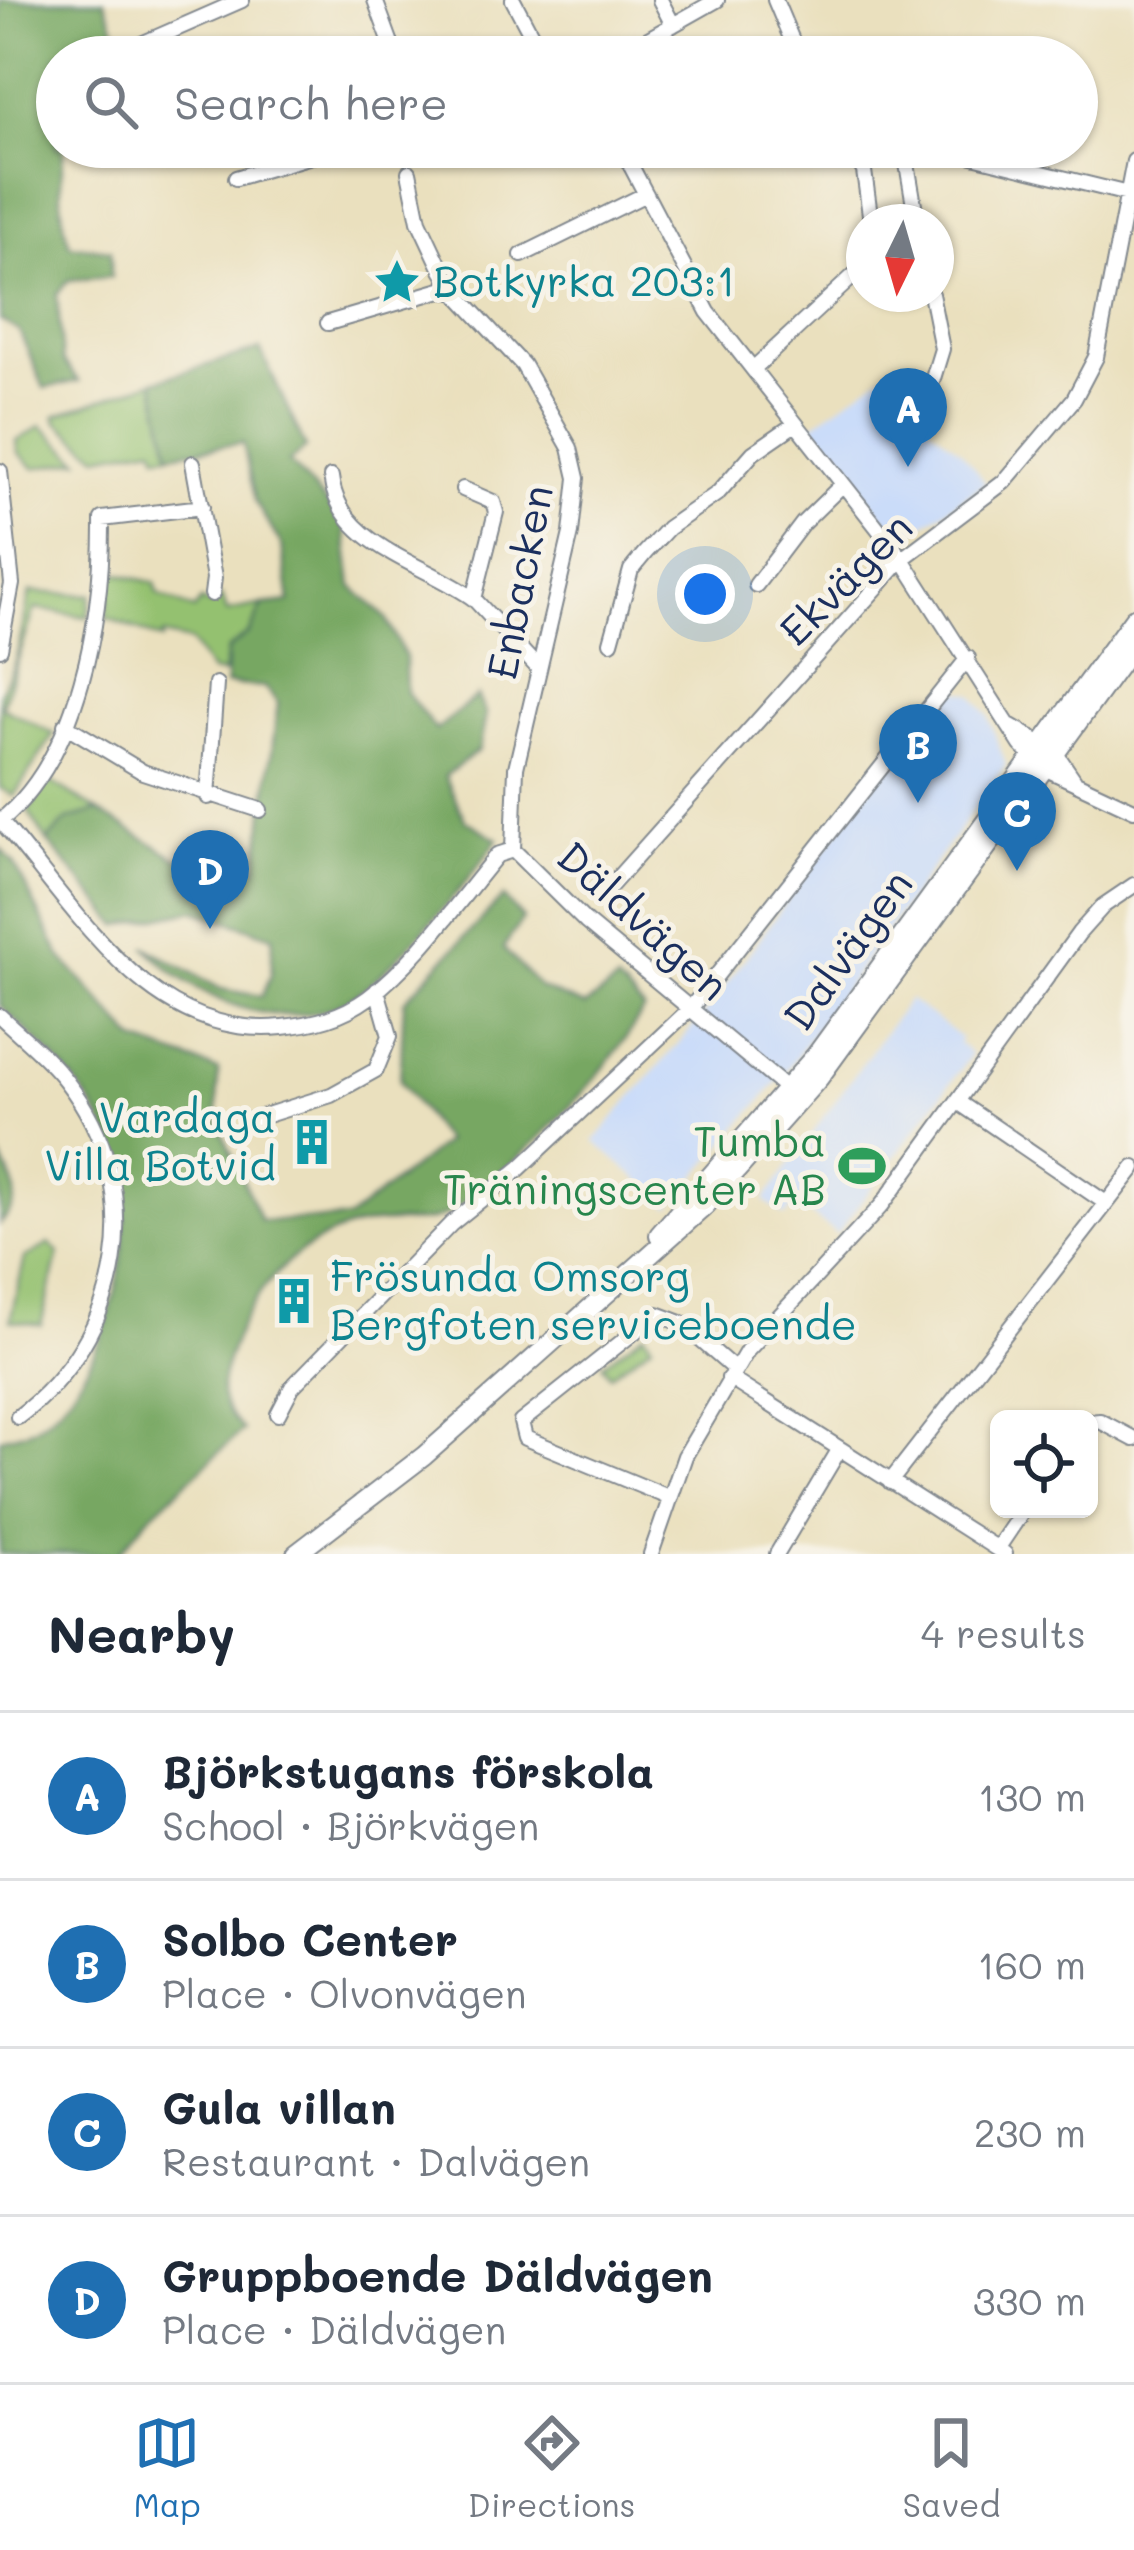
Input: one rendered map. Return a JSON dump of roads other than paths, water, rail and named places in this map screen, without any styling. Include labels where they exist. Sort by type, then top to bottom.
[{"type":"main road","name":"Dalvägen","points":[[296,1554],[424,1456],[705,1206],[795,1095],[1043,755],[1134,618]]},
{"type":"main road","name":"Dalvägen","points":[[1043,755],[1134,645]]},
{"type":"street","points":[[160,36],[242,0]]},
{"type":"street","points":[[375,0],[388,36]]},
{"type":"street","points":[[513,0],[533,36]]},
{"type":"street","points":[[660,0],[673,25]]},
{"type":"street","points":[[653,36],[717,0]]},
{"type":"street","points":[[775,0],[790,36]]},
{"type":"street","name":"Ekvägen","points":[[606,891],[902,559],[1004,482],[1081,389],[1096,357],[1134,161]]},
{"type":"street","points":[[236,178],[270,168]]},
{"type":"street","points":[[632,168],[708,312],[902,559],[1011,726],[1078,786],[1134,810]]},
{"type":"street","points":[[862,168],[869,204]]},
{"type":"street","points":[[907,168],[913,204]]},
{"type":"street","points":[[1022,168],[1128,194]]},
{"type":"street","name":"Enbacken","points":[[409,172],[423,232],[456,293],[524,365],[573,460],[578,482],[571,533],[514,784],[513,850]]},
{"type":"street","points":[[522,255],[646,194]]},
{"type":"street","points":[[753,369],[846,283]]},
{"type":"street","points":[[328,323],[441,290],[456,293]]},
{"type":"street","points":[[927,398],[942,349],[935,312]]},
{"type":"street","points":[[611,642],[632,570],[644,553],[668,528],[718,493],[753,453],[795,424]]},
{"type":"street","points":[[193,463],[212,594]]},
{"type":"street","points":[[0,471],[12,584],[0,649]]},
{"type":"street","points":[[331,477],[337,508],[348,520],[387,550],[474,599],[538,668]]},
{"type":"street","points":[[756,585],[803,523],[843,484]]},
{"type":"street","points":[[463,490],[494,502],[496,512],[474,599]]},
{"type":"street","points":[[0,821],[24,800],[65,725],[94,631],[102,519],[202,508]]},
{"type":"street","points":[[278,1414],[292,1387],[451,1224],[519,1169],[690,1009],[968,658]]},
{"type":"street","points":[[208,796],[216,684]]},
{"type":"street","points":[[65,725],[143,772],[260,810]]},
{"type":"street","name":"Däldvägen","points":[[0,821],[141,982],[187,1012],[234,1027],[278,1028],[338,1016],[377,990],[497,855],[513,850],[586,922],[795,1095]]},
{"type":"street","points":[[651,1554],[668,1497],[732,1373],[780,1310],[882,1205],[1079,934],[1103,906],[1134,885]]},
{"type":"street","points":[[248,1121],[332,1095],[376,1070],[390,1036],[377,990]]},
{"type":"street","points":[[0,1016],[70,1085],[108,1156],[112,1180],[114,1263],[100,1319],[52,1391],[18,1417]]},
{"type":"street","points":[[958,1102],[1106,1203]]},
{"type":"street","points":[[890,1482],[1134,1168]]},
{"type":"street","points":[[668,1497],[525,1438],[518,1429],[526,1414],[656,1314],[681,1323],[732,1373],[839,1450],[1001,1552],[1019,1518]]},
{"type":"street","points":[[1098,1421],[1134,1439]]},
{"type":"street","points":[[776,1554],[839,1450]]},
{"type":"place","name":"Botkyrka 203:1","points":[[397,282]]},
{"type":"place","name":"Björkstugans förskola","points":[[908,467]]},
{"type":"place","name":"Solbo Center","points":[[918,803]]},
{"type":"place","name":"Gula villan","points":[[1017,871]]},
{"type":"place","name":"Gruppboende Däldvägen","points":[[210,929]]},
{"type":"place","name":"Vardaga Villa Botvid","points":[[312,1142]]},
{"type":"place","name":"Tumba Träningscenter AB","points":[[862,1166]]},
{"type":"place","name":"Frösunda Omsorg Bergfoten serviceboende","points":[[294,1301]]}]
